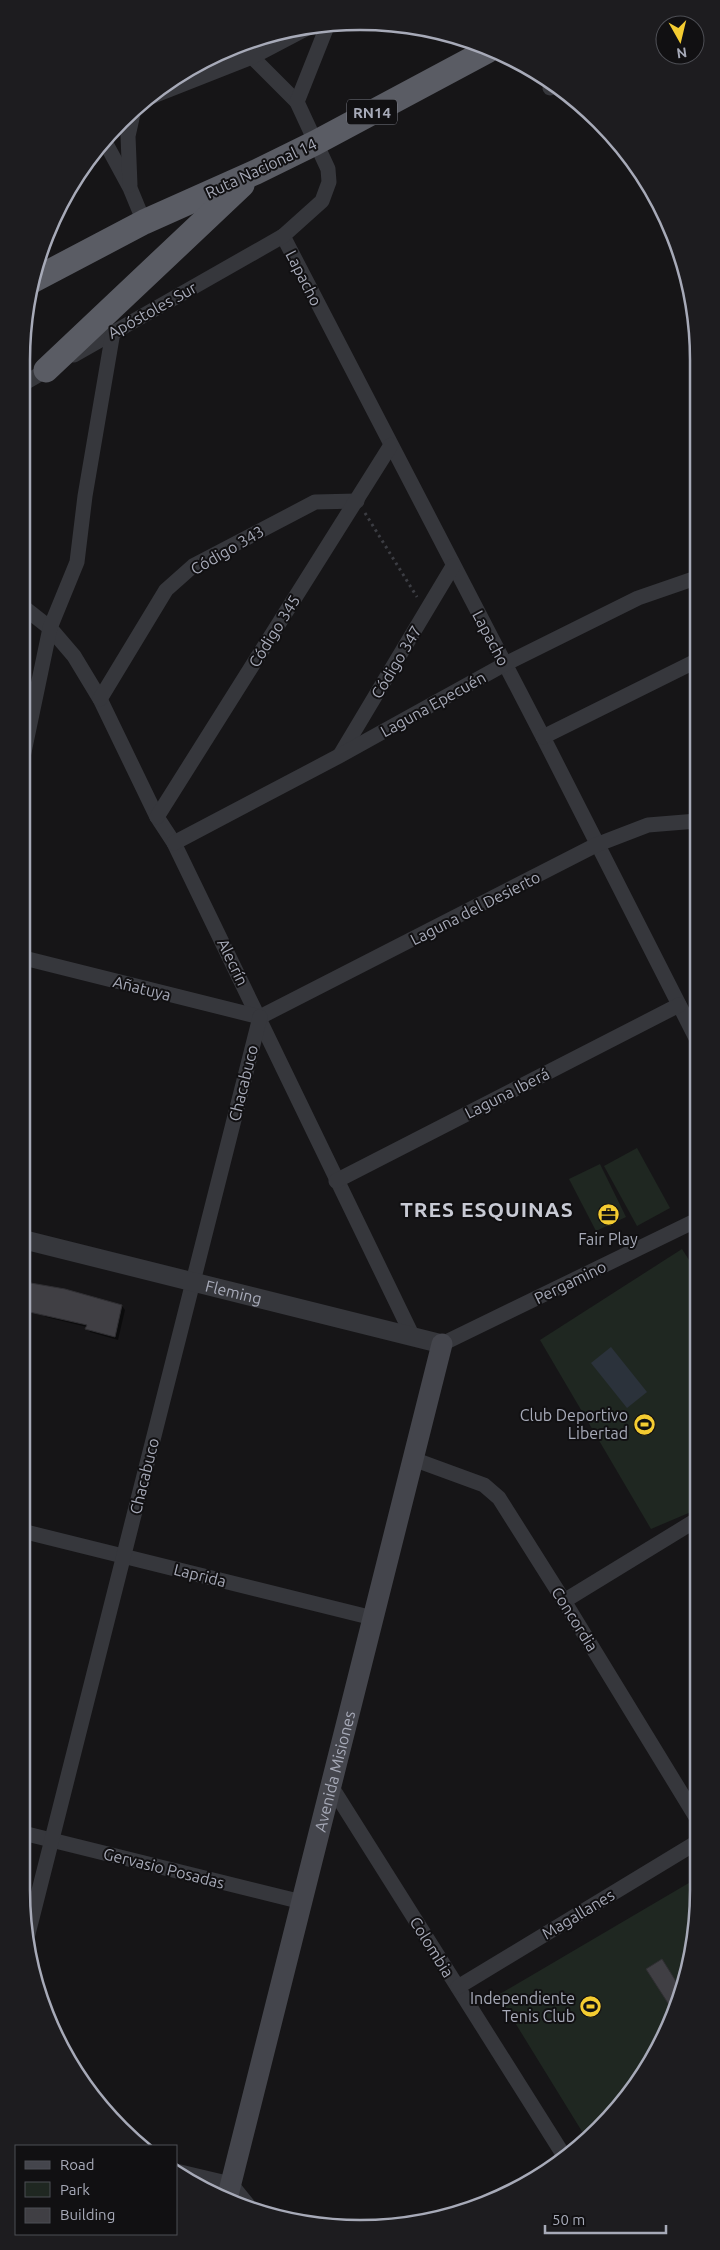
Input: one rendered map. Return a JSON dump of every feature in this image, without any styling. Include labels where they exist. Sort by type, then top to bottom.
[{"type":"highway","name":"Ruta Nacional 14","points":[[41,276],[144,222],[256,172],[315,143],[482,54]]},
{"type":"highway","points":[[46,370],[256,172]]},
{"type":"main road","name":"Avenida Misiones","points":[[229,2192],[442,1344]]},
{"type":"street","points":[[252,57],[297,102],[325,32]]},
{"type":"street","points":[[175,87],[252,57],[289,38]]},
{"type":"street","name":"Apóstoles Sur","points":[[30,380],[283,236],[322,201],[329,182],[328,170],[297,102]]},
{"type":"street","points":[[130,188],[128,136],[131,123]]},
{"type":"street","points":[[108,147],[130,188],[144,222]]},
{"type":"street","name":"Lapacho","points":[[283,236],[543,737],[596,845],[690,1026]]},
{"type":"street","points":[[30,723],[50,628],[77,562],[85,496],[113,332]]},
{"type":"street","name":"Código 345","points":[[157,817],[391,446]]},
{"type":"street","name":"Código 343","points":[[100,699],[166,590],[194,566],[316,502],[357,501]]},
{"type":"street","name":"Código 347","points":[[339,756],[453,566]]},
{"type":"street","name":"Laguna Epecuén","points":[[174,843],[339,756],[505,664],[638,598],[690,580]]},
{"type":"street","name":"Alecrín","points":[[30,612],[50,628],[74,656],[100,699],[157,817],[174,843],[260,1017],[336,1181],[413,1337]]},
{"type":"street","points":[[543,737],[690,664]]},
{"type":"street","name":"Laguna del Desierto","points":[[260,1017],[596,845],[648,825],[690,822]]},
{"type":"street","name":"Añatuya","points":[[30,960],[260,1017]]},
{"type":"street","name":"Laguna Iberá","points":[[336,1181],[679,1005]]},
{"type":"street","name":"Chacabuco","points":[[32,1919],[260,1017]]},
{"type":"street","name":"Pergamino","points":[[442,1344],[690,1224]]},
{"type":"street","name":"Fleming","points":[[30,1241],[442,1344]]},
{"type":"street","name":"Concordia","points":[[413,1459],[484,1485],[499,1498],[690,1807]]},
{"type":"street","points":[[564,1601],[690,1524]]},
{"type":"street","name":"Laprida","points":[[30,1533],[373,1618]]},
{"type":"street","name":"Colombia","points":[[331,1786],[561,2152]]},
{"type":"street","name":"Gervasio Posadas","points":[[30,1835],[302,1902]]},
{"type":"street","name":"Magallanes","points":[[458,1987],[690,1846]]},
{"type":"street","points":[[215,2186],[229,2192]]},
{"type":"path","points":[[357,501],[426,612]]},
{"type":"green space","points":[[637,1148],[670,1208],[637,1226],[604,1166]]},
{"type":"green space","points":[[600,1164],[626,1217],[596,1231],[569,1179]]},
{"type":"green space","name":"Club Deportivo Libertad","points":[[682,1249],[690,1262],[690,1512],[651,1529],[540,1340]]},
{"type":"green space","name":"Independiente Tenis Club","points":[[690,1882],[684,1954],[665,2016],[646,2055],[622,2091],[583,2133],[498,1995]]},
{"type":"shaded area","points":[[611,1347],[647,1392],[627,1408],[591,1363]]},
{"type":"building","points":[[30,1283],[65,1289],[122,1305],[115,1337],[85,1329],[87,1325],[30,1312]]},
{"type":"building","points":[[662,1959],[677,1982],[669,2005],[646,1969]]},
{"type":"place","name":"Fair Play","points":[[608,1215]]},
{"type":"place","name":"Club Deportivo Libertad","points":[[644,1424]]},
{"type":"place","name":"Independiente Tenis Club","points":[[591,2007]]},
{"type":"district","name":"TRES ESQUINAS","points":[[487,1209]]}]
